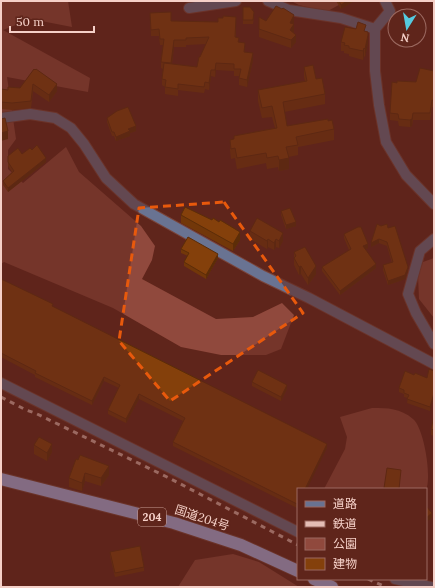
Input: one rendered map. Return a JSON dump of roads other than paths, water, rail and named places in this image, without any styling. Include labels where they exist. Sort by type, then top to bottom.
[{"type":"highway","name":"国道204号","points":[[1,479],[174,523],[241,545],[297,572]]},
{"type":"highway","points":[[316,580],[332,587]]},
{"type":"street","points":[[189,8],[236,1]]},
{"type":"street","points":[[268,1],[289,10],[341,18],[375,29]]},
{"type":"street","points":[[385,1],[390,11],[375,29],[375,71],[379,105],[386,142],[406,175],[434,204]]},
{"type":"street","points":[[1,118],[30,114],[55,118],[71,128],[106,178],[134,204],[263,276],[309,298],[434,364]]},
{"type":"street","points":[[434,239],[420,251],[408,294],[416,313],[434,344]]},
{"type":"street","points":[[1,383],[297,531]]},
{"type":"street","points":[[400,580],[431,587]]},
{"type":"railway","points":[[1,397],[167,477],[297,544]]},
{"type":"railway","points":[[370,580],[386,587]]}]
